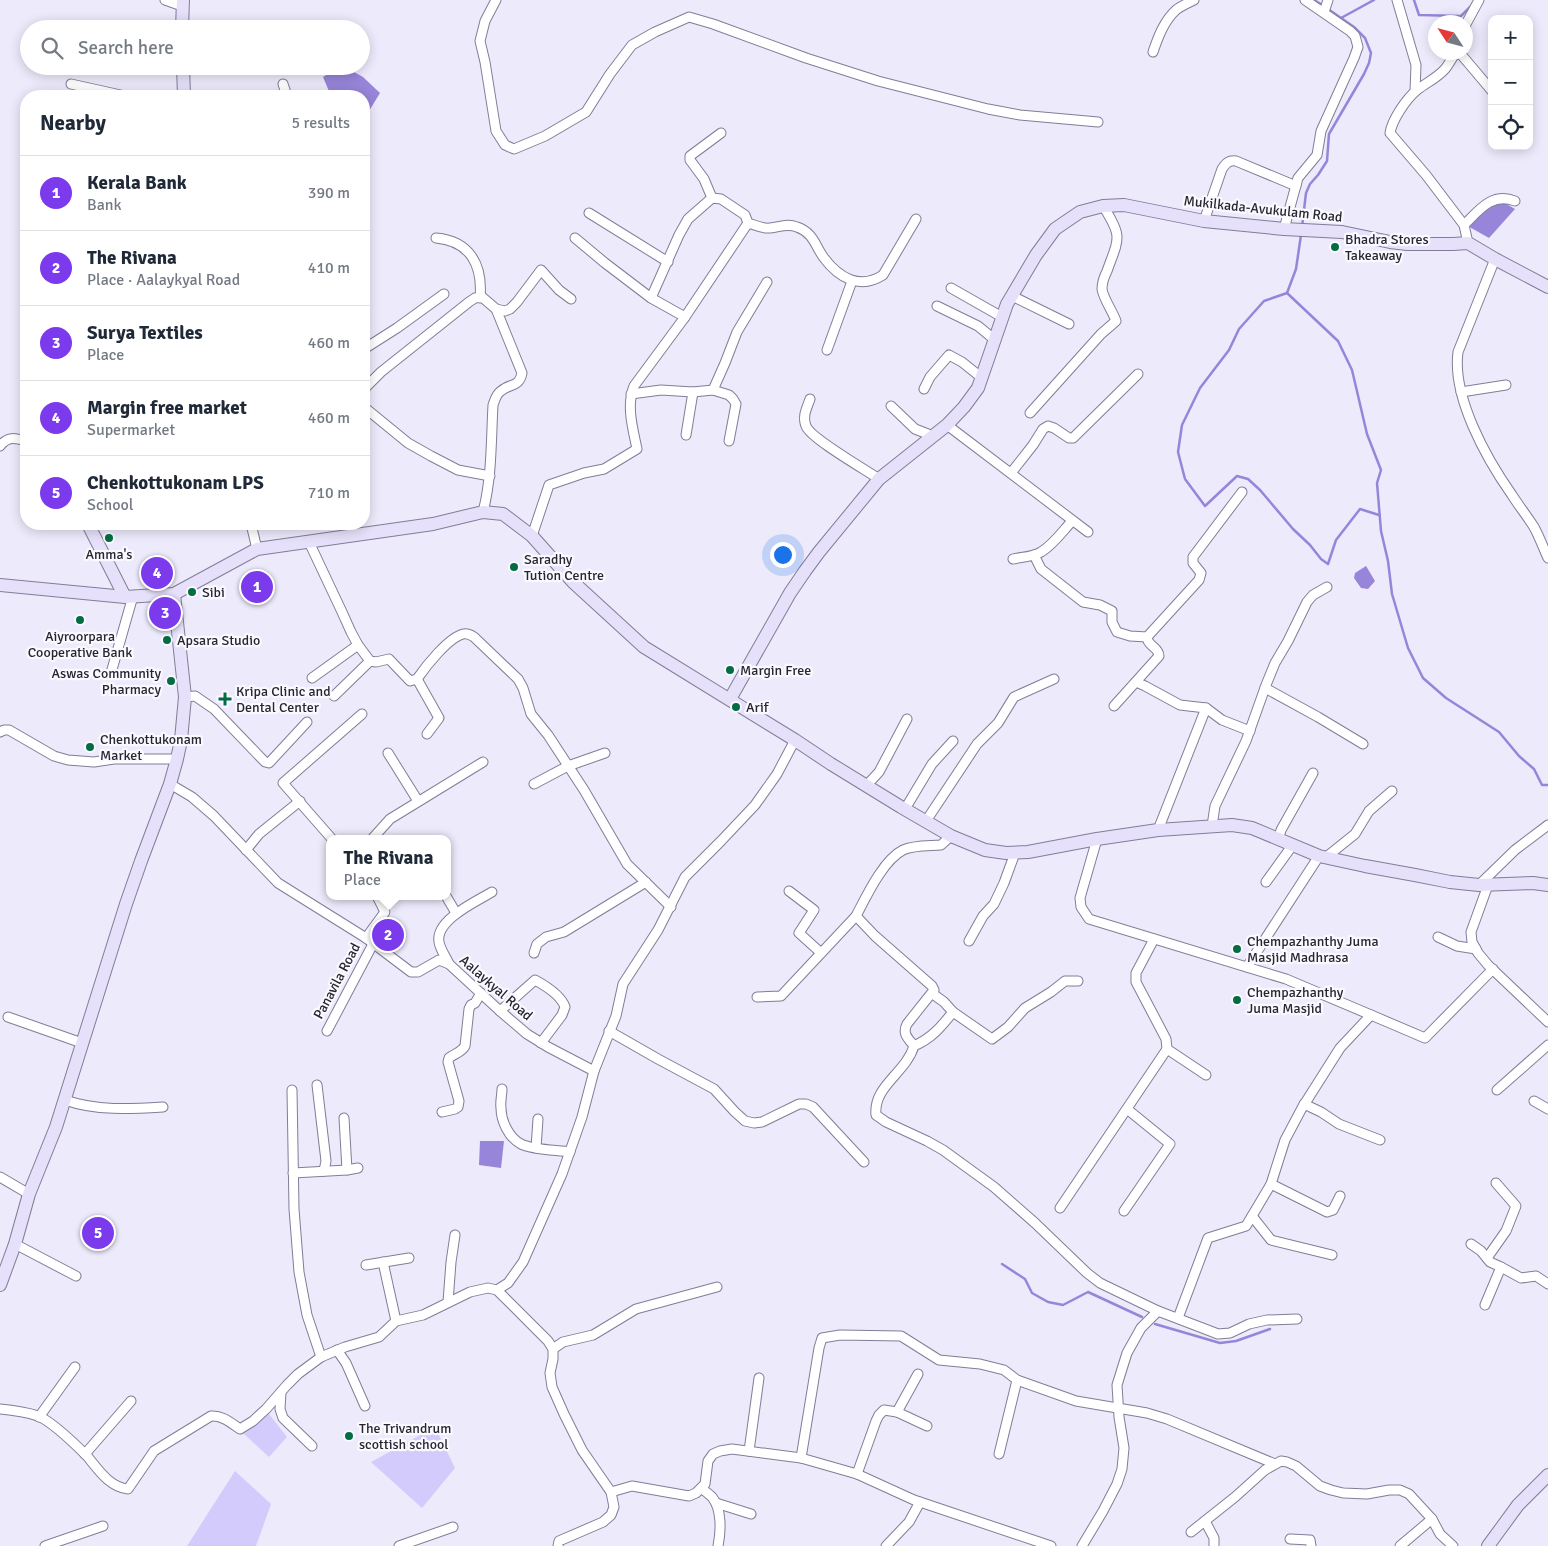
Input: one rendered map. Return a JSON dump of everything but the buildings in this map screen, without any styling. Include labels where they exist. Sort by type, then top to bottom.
[{"type":"main road","points":[[182,20],[183,3]]},
{"type":"main road","points":[[183,75],[184,90]]},
{"type":"main road","name":"Mukilkada-Avukulam Road","points":[[730,699],[768,635],[790,593],[805,571],[879,479],[947,425],[973,395],[982,378],[1006,304],[1036,254],[1055,230],[1080,212],[1103,206],[1124,205],[1204,221],[1342,232],[1407,244],[1468,243]]},
{"type":"main road","points":[[1468,243],[1548,287]]},
{"type":"main road","points":[[0,585],[129,597],[174,594],[257,550],[433,524],[483,512],[503,514],[532,536],[573,582],[644,647],[730,699],[866,786],[951,836],[985,850],[1006,853],[1028,852],[1158,830],[1232,825],[1252,828],[1322,857],[1450,882],[1483,885],[1548,884]]},
{"type":"main road","points":[[91,530],[129,597]]},
{"type":"main road","points":[[0,1284],[15,1244],[29,1194],[56,1127],[140,861],[170,784],[177,759],[181,740],[185,697],[174,594]]},
{"type":"main road","points":[[1488,1546],[1518,1504],[1548,1475]]},
{"type":"street","points":[[165,0],[183,3]]},
{"type":"street","points":[[496,0],[486,20],[480,41],[496,131],[505,145],[514,149],[545,136],[586,112],[610,74],[632,45],[655,32],[689,17],[878,81],[988,109],[1020,115],[1098,122]]},
{"type":"street","points":[[1153,52],[1160,33],[1173,14],[1177,9],[1194,0]]},
{"type":"street","points":[[1291,229],[1298,178],[1317,155],[1321,131],[1343,85],[1358,47],[1355,36],[1326,7],[1305,0]]},
{"type":"street","points":[[1398,0],[1416,65],[1415,92]]},
{"type":"street","points":[[1471,15],[1479,0]]},
{"type":"street","points":[[1451,60],[1431,82],[1415,92],[1399,112],[1391,126],[1390,133],[1426,175],[1464,225],[1468,243]]},
{"type":"street","points":[[1464,60],[1488,87]]},
{"type":"street","points":[[71,84],[98,90]]},
{"type":"street","points":[[283,84],[285,90]]},
{"type":"street","points":[[712,198],[704,179],[690,160],[690,156],[721,133]]},
{"type":"street","points":[[1204,221],[1222,169],[1230,160],[1236,160],[1296,186]]},
{"type":"street","points":[[651,298],[688,219],[712,198],[721,199],[745,215],[748,223]]},
{"type":"street","points":[[1464,225],[1490,202],[1506,198],[1515,201]]},
{"type":"street","points":[[1030,413],[1101,334],[1116,321],[1102,291],[1102,282],[1116,248],[1118,235],[1115,224],[1103,206]]},
{"type":"street","points":[[589,214],[668,262]]},
{"type":"street","points":[[748,223],[763,228],[786,225],[798,227],[815,241],[823,257],[834,270],[852,281],[863,283],[883,275],[916,219]]},
{"type":"street","points":[[532,536],[549,485],[584,473],[604,469],[638,449],[632,428],[631,394],[634,386],[685,316],[748,223]]},
{"type":"street","points":[[436,238],[461,245],[468,252],[478,266],[480,298]]},
{"type":"street","points":[[575,238],[604,263],[651,298],[685,316]]},
{"type":"street","points":[[1495,259],[1458,352],[1456,365],[1461,392],[1475,430],[1491,461],[1535,528],[1548,558]]},
{"type":"street","points":[[370,384],[381,372],[469,302],[482,298],[496,309],[505,311],[510,309],[541,270],[559,290],[571,299]]},
{"type":"street","points":[[827,350],[852,281]]},
{"type":"street","points":[[712,390],[738,332],[767,282]]},
{"type":"street","points":[[951,288],[1002,317]]},
{"type":"street","points":[[370,345],[444,294]]},
{"type":"street","points":[[1012,296],[1069,324]]},
{"type":"street","points":[[937,306],[978,326],[995,340]]},
{"type":"street","points":[[483,512],[490,476],[493,405],[496,397],[502,390],[521,380],[522,373],[496,309]]},
{"type":"street","points":[[924,389],[930,377],[949,355],[962,362],[982,378]]},
{"type":"street","points":[[1011,473],[1042,429],[1048,426],[1069,438],[1073,438],[1138,374]]},
{"type":"street","points":[[1461,392],[1506,385]]},
{"type":"street","points":[[631,394],[661,390],[693,392],[712,390],[729,395],[736,404],[729,441]]},
{"type":"street","points":[[686,435],[693,392]]},
{"type":"street","points":[[810,399],[804,417],[809,431],[879,479]]},
{"type":"street","points":[[891,406],[915,429],[933,436]]},
{"type":"street","points":[[370,411],[408,443],[431,456],[458,470],[490,476]]},
{"type":"street","points":[[947,425],[1088,532]]},
{"type":"street","points":[[0,446],[8,438],[20,439]]},
{"type":"street","points":[[1147,638],[1199,580],[1201,573],[1193,563],[1193,557],[1242,492]]},
{"type":"street","points":[[1013,559],[1034,555],[1046,548],[1072,521]]},
{"type":"street","points":[[252,530],[257,550]]},
{"type":"street","points":[[309,542],[358,645],[370,661],[389,660],[410,681],[417,679],[431,661],[453,640],[463,634],[469,634],[518,679],[523,688],[531,714],[548,735],[584,790],[627,864],[670,907]]},
{"type":"street","points":[[1034,555],[1042,569],[1084,602],[1100,605],[1112,611],[1112,622],[1117,632],[1147,638]]},
{"type":"street","points":[[1212,826],[1215,806],[1250,731],[1275,663],[1284,650],[1307,602],[1313,595],[1327,587]]},
{"type":"street","points":[[111,673],[129,597]]},
{"type":"street","points":[[1114,706],[1159,656],[1158,651],[1148,642],[1147,638]]},
{"type":"street","points":[[312,678],[358,645]]},
{"type":"street","points":[[334,696],[370,661]]},
{"type":"street","points":[[417,679],[439,718],[427,734]]},
{"type":"street","points":[[926,821],[977,744],[998,723],[1014,697],[1054,679]]},
{"type":"street","points":[[1136,682],[1180,705],[1206,708],[1222,720],[1250,731]]},
{"type":"street","points":[[1265,688],[1363,744]]},
{"type":"street","points":[[185,697],[195,696],[214,709],[265,762],[269,763],[307,722]]},
{"type":"street","points":[[1158,830],[1206,708]]},
{"type":"street","points":[[329,835],[283,783],[362,714]]},
{"type":"street","points":[[866,786],[879,772],[907,719]]},
{"type":"street","points":[[0,732],[9,730],[54,756],[68,760],[94,762],[114,759],[177,759]]},
{"type":"street","points":[[497,1290],[508,1283],[523,1262],[570,1152],[582,1118],[594,1071],[616,1016],[623,984],[658,930],[685,877],[755,805],[777,774],[794,740]]},
{"type":"street","points":[[905,809],[932,764],[953,740]]},
{"type":"street","points":[[388,753],[418,801]]},
{"type":"street","points":[[534,784],[568,766],[605,753]]},
{"type":"street","points":[[376,835],[390,819],[483,762]]},
{"type":"street","points":[[1278,840],[1281,830],[1313,773]]},
{"type":"street","name":"Aalaykyal Road","points":[[170,784],[192,797],[214,816],[278,883],[370,941],[411,972],[418,972],[441,956],[455,972],[500,1011],[541,1042],[594,1071]]},
{"type":"street","points":[[1247,967],[1322,857],[1355,834],[1369,812],[1392,791]]},
{"type":"street","points":[[246,850],[259,834],[300,801]]},
{"type":"street","points":[[1548,825],[1515,850],[1483,885],[1471,932],[1472,942],[1478,954],[1548,1022]]},
{"type":"street","points":[[757,997],[780,996],[856,916],[890,860],[903,850],[942,845],[951,836]]},
{"type":"street","points":[[1097,839],[1080,898],[1081,907],[1089,919],[1286,979],[1425,1038],[1493,970]]},
{"type":"street","points":[[1266,882],[1292,846]]},
{"type":"street","points":[[969,941],[983,916],[994,904],[1015,853]]},
{"type":"street","points":[[534,952],[537,944],[546,937],[564,932],[646,882]]},
{"type":"street","points":[[789,891],[814,910],[799,933],[820,952]]},
{"type":"street","points":[[441,956],[439,942],[442,929],[456,914],[492,892]]},
{"type":"street","name":"Panavila Road","points":[[326,1031],[386,912],[379,900]]},
{"type":"street","points":[[448,900],[456,914]]},
{"type":"street","points":[[856,916],[875,936],[932,986],[934,990],[907,1024],[905,1034],[914,1046]]},
{"type":"street","points":[[1438,937],[1457,946],[1476,949]]},
{"type":"street","points":[[1060,1208],[1167,1049],[1166,1039],[1136,982],[1136,973],[1154,939]]},
{"type":"street","points":[[500,1011],[535,980],[546,986],[561,999],[565,1007],[562,1015],[541,1042]]},
{"type":"street","points":[[932,994],[944,1002],[953,1012],[992,1038],[1008,1027],[1025,1008],[1065,981],[1078,982]]},
{"type":"street","points":[[442,1112],[458,1107],[459,1101],[448,1062],[449,1058],[455,1053],[462,1051],[466,1046],[469,1009],[482,994]]},
{"type":"street","points":[[953,1012],[939,1030],[914,1046],[911,1055],[880,1093],[875,1105],[876,1115],[886,1122],[943,1150],[994,1187],[1100,1283],[1158,1311],[1218,1334],[1230,1333],[1249,1324],[1267,1320],[1297,1319]]},
{"type":"street","points":[[1178,1318],[1208,1238],[1246,1226],[1271,1184],[1285,1140],[1304,1104],[1340,1048],[1371,1015]]},
{"type":"street","points":[[8,1016],[82,1043]]},
{"type":"street","points":[[609,1031],[714,1089],[745,1121],[754,1124],[762,1122],[799,1104],[813,1107],[864,1162]]},
{"type":"street","points":[[1498,1090],[1548,1045]]},
{"type":"street","points":[[1167,1049],[1206,1075]]},
{"type":"street","points":[[317,1085],[326,1161],[324,1171]]},
{"type":"street","points":[[502,1089],[501,1115],[514,1139],[521,1144],[536,1148],[570,1152]]},
{"type":"street","points":[[292,1090],[293,1173],[300,1279],[306,1316],[321,1357]]},
{"type":"street","points":[[65,1100],[77,1104],[106,1108],[163,1107]]},
{"type":"street","points":[[1534,1100],[1548,1109]]},
{"type":"street","points":[[1304,1104],[1339,1124],[1380,1140]]},
{"type":"street","points":[[1124,1211],[1170,1144],[1127,1109]]},
{"type":"street","points":[[344,1118],[347,1170]]},
{"type":"street","points":[[536,1148],[538,1120]]},
{"type":"street","points":[[293,1173],[358,1168]]},
{"type":"street","points":[[0,1177],[29,1194]]},
{"type":"street","points":[[1487,1258],[1506,1232],[1516,1206],[1496,1183]]},
{"type":"street","points":[[1271,1184],[1327,1212],[1333,1210],[1340,1196]]},
{"type":"street","points":[[1252,1216],[1271,1240],[1332,1255]]},
{"type":"street","points":[[448,1302],[455,1235]]},
{"type":"street","points":[[15,1244],[76,1276]]},
{"type":"street","points":[[1471,1244],[1481,1251],[1490,1262],[1522,1278],[1536,1276],[1548,1284]]},
{"type":"street","points":[[366,1265],[409,1258]]},
{"type":"street","points":[[383,1262],[396,1321]]},
{"type":"street","points":[[1485,1305],[1501,1267]]},
{"type":"street","points":[[553,1349],[563,1342],[593,1335],[636,1309],[717,1287]]},
{"type":"street","points":[[0,1409],[39,1416],[60,1430],[85,1454],[107,1480],[121,1489],[128,1490],[154,1452],[211,1416],[228,1420],[240,1429],[260,1415],[298,1374],[321,1357],[379,1337],[396,1321],[423,1316],[470,1292],[488,1288],[497,1290],[521,1316],[539,1330],[553,1349],[550,1373],[552,1387],[582,1450],[611,1492],[614,1507],[611,1515],[603,1522],[567,1536],[559,1541],[558,1546]]},
{"type":"street","points":[[1082,1546],[1103,1511],[1117,1484],[1122,1469],[1124,1448],[1119,1417],[1117,1385],[1127,1353],[1141,1328],[1158,1311]]},
{"type":"street","points":[[801,1458],[822,1338],[840,1335],[901,1336],[939,1360],[980,1364],[1004,1370],[1017,1380],[1076,1401],[1147,1413],[1167,1419],[1275,1464]]},
{"type":"street","points":[[337,1350],[346,1363],[365,1406]]},
{"type":"street","points":[[39,1416],[75,1367]]},
{"type":"street","points":[[897,1412],[918,1374]]},
{"type":"street","points":[[749,1451],[758,1378]]},
{"type":"street","points":[[999,1454],[1017,1380]]},
{"type":"street","points":[[281,1392],[280,1409],[283,1418],[312,1446]]},
{"type":"street","points":[[85,1454],[131,1401]]},
{"type":"street","points":[[857,1474],[870,1434],[879,1415],[884,1410],[897,1412],[927,1426]]},
{"type":"street","points":[[611,1492],[632,1486],[689,1496],[696,1493],[705,1484],[708,1461],[713,1454],[720,1451],[749,1451],[801,1458],[857,1474],[920,1502],[1051,1546]]},
{"type":"street","points":[[1191,1532],[1281,1461],[1296,1466],[1320,1486],[1331,1490],[1343,1493],[1367,1494],[1400,1490],[1409,1494],[1432,1519],[1440,1534],[1454,1546]]},
{"type":"street","points":[[702,1488],[716,1503],[720,1526],[718,1546]]},
{"type":"street","points":[[886,1546],[908,1522],[920,1502]]},
{"type":"street","points":[[716,1503],[751,1514]]},
{"type":"street","points":[[1400,1546],[1432,1519]]},
{"type":"street","points":[[1205,1521],[1214,1538],[1214,1546]]},
{"type":"street","points":[[46,1546],[103,1526]]},
{"type":"street","points":[[399,1546],[453,1527]]},
{"type":"street","points":[[1290,1539],[1310,1540],[1311,1546]]},
{"type":"shaded area","points":[[326,75],[359,75],[380,93],[370,109],[370,90],[328,90],[323,77]]},
{"type":"shaded area","points":[[1503,202],[1515,209],[1489,238],[1466,225],[1495,204]]},
{"type":"shaded area","points":[[1366,566],[1375,581],[1368,589],[1361,588],[1354,578],[1355,573]]},
{"type":"shaded area","points":[[480,1141],[504,1141],[501,1168],[479,1165]]},
{"type":"shaded area","points":[[269,1414],[287,1437],[269,1457],[243,1433]]},
{"type":"shaded area","points":[[435,1427],[455,1468],[422,1508],[371,1462]]},
{"type":"shaded area","points":[[235,1471],[271,1504],[256,1546],[187,1546]]},
{"type":"waterway","points":[[1314,0],[1324,6]]},
{"type":"waterway","points":[[1341,18],[1374,0]]},
{"type":"waterway","points":[[1414,0],[1419,15],[1461,16],[1472,5]]},
{"type":"waterway","points":[[1302,227],[1306,193],[1310,184],[1327,161],[1329,134],[1364,74],[1371,53],[1365,38],[1354,27],[1328,9]]},
{"type":"waterway","points":[[1301,235],[1296,269],[1287,293],[1338,341],[1352,370],[1367,434],[1381,470],[1377,483],[1381,531],[1388,561],[1392,594],[1408,648],[1423,678],[1446,698],[1499,732],[1519,756],[1534,769],[1542,785],[1548,785]]},
{"type":"waterway","points":[[1287,293],[1264,301],[1239,329],[1229,350],[1200,388],[1182,425],[1178,452],[1185,479],[1205,506],[1237,476],[1248,479],[1321,559],[1328,564],[1336,540],[1360,509],[1379,515]]},
{"type":"waterway","points":[[1002,1264],[1025,1279],[1032,1293],[1048,1302],[1063,1305],[1088,1292],[1142,1317]]},
{"type":"waterway","points":[[1155,1324],[1220,1343],[1236,1341],[1270,1329]]},
{"type":"place","name":"Bhadra Stores Takeaway","points":[[1335,247]]},
{"type":"place","name":"Amma's","points":[[109,538]]},
{"type":"place","name":"Saradhy Tution Centre","points":[[514,567]]},
{"type":"place","name":"Margin free market","points":[[157,573]]},
{"type":"place","name":"Kerala Bank","points":[[257,587]]},
{"type":"place","name":"Sibi","points":[[192,592]]},
{"type":"place","name":"Surya Textiles","points":[[165,613]]},
{"type":"place","name":"Aiyroorpara Cooperative Bank","points":[[80,620]]},
{"type":"place","name":"Apsara Studio","points":[[167,640]]},
{"type":"place","name":"Margin Free","points":[[730,670]]},
{"type":"place","name":"Aswas Community Pharmacy","points":[[171,681]]},
{"type":"place","name":"Kripa Clinic and Dental Center","points":[[225,699]]},
{"type":"place","name":"Arif","points":[[736,707]]},
{"type":"place","name":"Chenkottukonam Market","points":[[90,747]]},
{"type":"place","name":"The Rivana","points":[[388,935]]},
{"type":"place","name":"Chempazhanthy Juma Masjid Madhrasa","points":[[1237,949]]},
{"type":"place","name":"Chempazhanthy Juma Masjid","points":[[1237,1000]]},
{"type":"place","name":"Chenkottukonam LPS","points":[[98,1233]]},
{"type":"place","name":"The Trivandrum scottish school","points":[[349,1436]]}]
